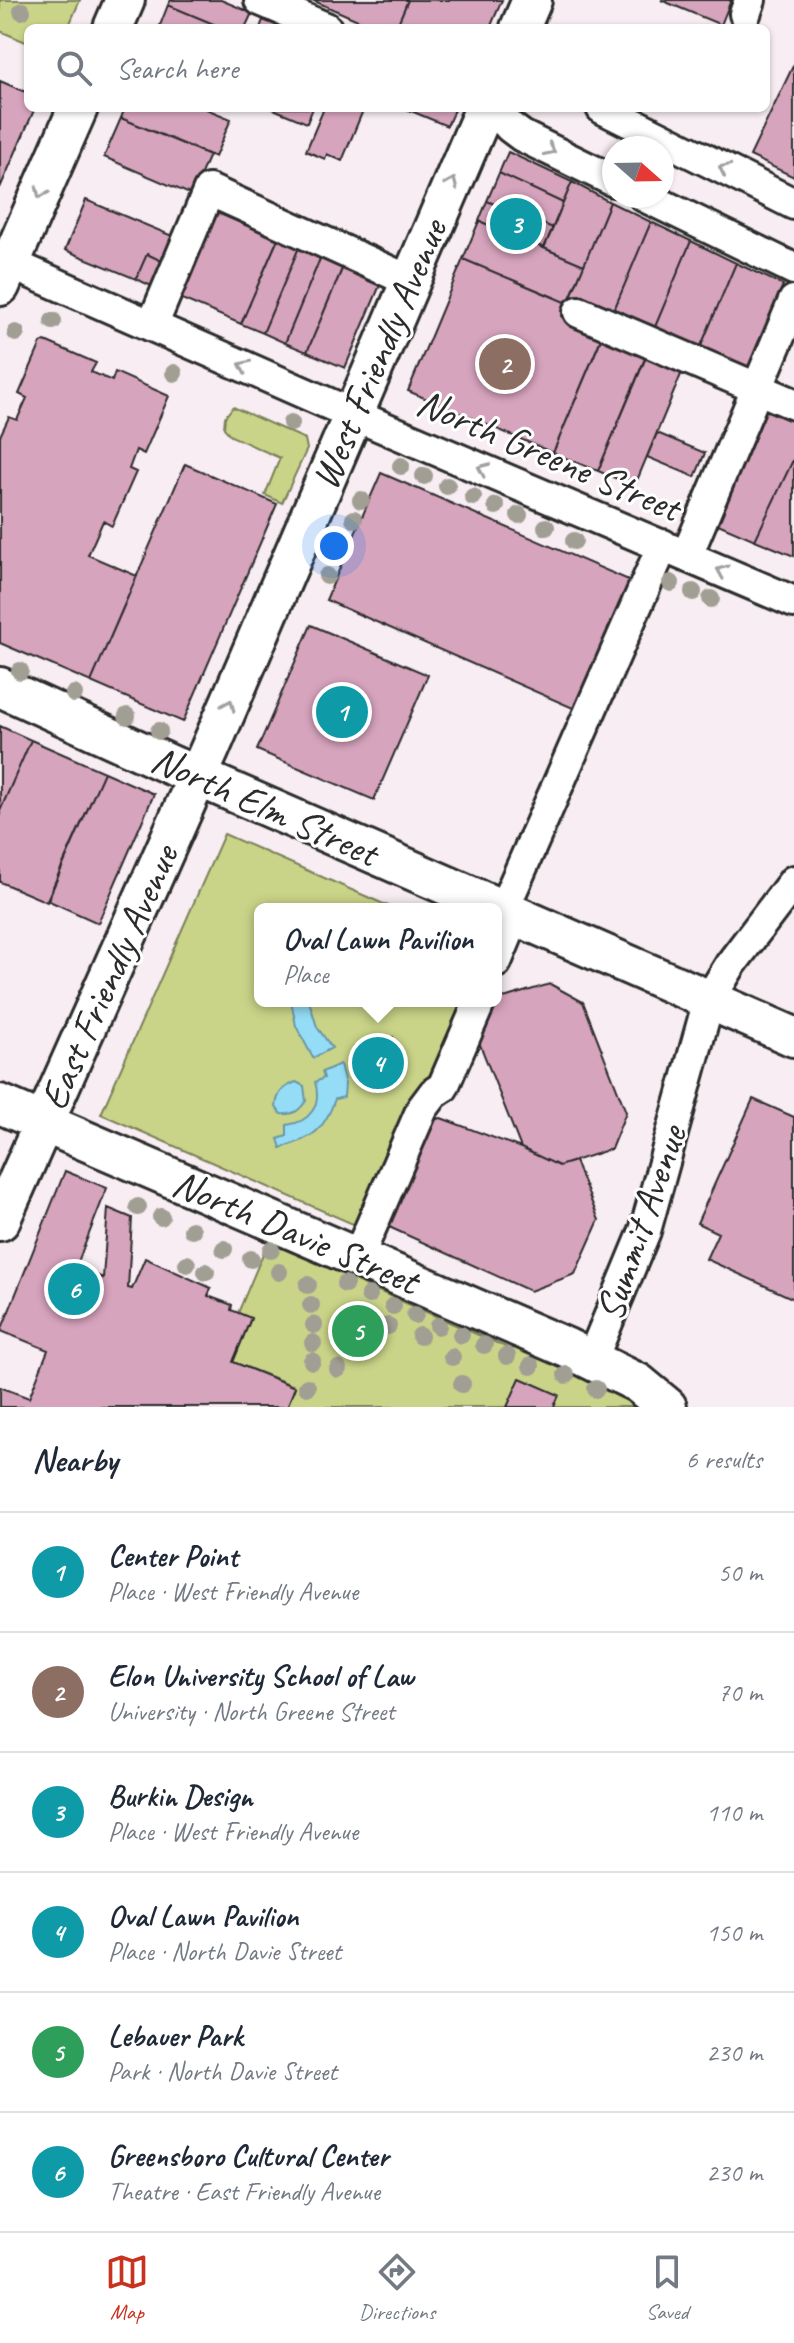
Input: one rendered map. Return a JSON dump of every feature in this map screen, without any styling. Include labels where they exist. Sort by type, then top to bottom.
[{"type":"main road","points":[[115,24],[125,0]]},
{"type":"main road","points":[[522,24],[532,0]]},
{"type":"main road","points":[[3,270],[76,112]]},
{"type":"main road","name":"West Friendly Avenue","points":[[198,777],[483,112]]},
{"type":"main road","name":"North Elm Street","points":[[0,687],[486,903]]},
{"type":"main road","name":"East Friendly Avenue","points":[[0,1221],[198,777]]},
{"type":"main road","name":"North Elm Street","points":[[502,910],[794,1037]]},
{"type":"main road","name":"North Davie Street","points":[[0,1104],[592,1359]]},
{"type":"main road","name":"Summit Avenue","points":[[592,1359],[638,1383],[667,1407]]},
{"type":"street","points":[[260,0],[317,24]]},
{"type":"street","points":[[497,112],[522,136],[602,175]]},
{"type":"street","points":[[610,112],[794,204]]},
{"type":"street","points":[[152,326],[209,190],[410,281]]},
{"type":"street","points":[[669,208],[794,269]]},
{"type":"street","name":"North Greene Street","points":[[3,270],[152,326],[794,602]]},
{"type":"street","points":[[502,939],[509,913],[675,550],[757,388],[794,301]]},
{"type":"street","points":[[579,312],[794,404]]},
{"type":"street","name":"Summit Avenue","points":[[592,1359],[645,1231],[709,1000],[731,964],[794,881]]},
{"type":"street","points":[[358,1257],[422,1109],[443,1087],[477,1007]]},
{"type":"green space","points":[[0,0],[80,0],[70,24],[24,24],[24,41],[0,31]]},
{"type":"green space","points":[[233,407],[305,439],[307,449],[282,503],[265,495],[280,458],[231,436],[224,428],[225,417]]},
{"type":"green space","points":[[224,834],[381,903],[254,903],[254,1007],[459,1007],[362,1228],[101,1114]]},
{"type":"green space","points":[[277,1236],[348,1267],[349,1278],[510,1349],[520,1344],[645,1407],[287,1407],[295,1386],[233,1362],[251,1319],[238,1313],[268,1242]]},
{"type":"water","points":[[292,1007],[311,1007],[317,1027],[332,1048],[313,1058],[296,1026]]},
{"type":"water","points":[[340,1064],[345,1084],[344,1097],[335,1099],[316,1132],[281,1148],[278,1139],[287,1136],[287,1125],[302,1120],[312,1111],[317,1098],[315,1082],[324,1078],[322,1072]]},
{"type":"water","points":[[296,1082],[304,1086],[306,1101],[296,1112],[281,1114],[276,1107],[279,1094]]},
{"type":"building","points":[[171,0],[221,0],[252,13],[247,24],[213,24],[168,5]]},
{"type":"building","points":[[312,0],[408,0],[398,24],[367,24]]},
{"type":"building","points":[[408,0],[502,0],[492,24],[398,24]]},
{"type":"building","points":[[661,0],[731,0],[721,24]]},
{"type":"building","points":[[168,5],[213,24],[161,24]]},
{"type":"building","points":[[794,64],[794,177],[750,156]]},
{"type":"building","points":[[0,81],[24,91],[24,112],[33,112],[0,188]]},
{"type":"building","points":[[123,112],[214,112],[231,119],[215,157],[121,118]]},
{"type":"building","points":[[281,112],[311,112],[307,123]]},
{"type":"building","points":[[322,112],[362,112],[342,161],[327,154],[325,159],[306,151]]},
{"type":"building","points":[[414,112],[453,112],[447,126]]},
{"type":"building","points":[[121,118],[209,155],[192,195],[104,157]]},
{"type":"building","points":[[508,152],[572,182],[563,203],[499,173]]},
{"type":"building","points":[[499,173],[563,203],[553,228],[487,201]]},
{"type":"building","points":[[572,182],[602,198],[602,208],[608,208],[584,265],[544,248]]},
{"type":"building","points":[[86,200],[177,238],[166,263],[147,254],[136,279],[65,250]]},
{"type":"building","points":[[487,201],[553,228],[544,248],[479,221]]},
{"type":"building","points":[[608,208],[622,208],[651,222],[611,317],[570,299]]},
{"type":"building","points":[[213,211],[278,239],[241,324],[177,297]]},
{"type":"building","points":[[479,221],[584,265],[568,303],[463,259]]},
{"type":"building","points":[[651,222],[691,241],[652,334],[611,317]]},
{"type":"building","points":[[279,236],[300,245],[263,333],[241,324]]},
{"type":"building","points":[[691,241],[736,263],[698,353],[652,334]]},
{"type":"building","points":[[300,245],[322,254],[285,343],[263,333]]},
{"type":"building","points":[[147,254],[166,263],[156,288],[136,279]]},
{"type":"building","points":[[322,254],[344,264],[307,352],[285,343]]},
{"type":"building","points":[[463,259],[567,303],[562,316],[603,334],[553,453],[408,391]]},
{"type":"building","points":[[345,262],[383,278],[345,368],[307,352]]},
{"type":"building","points":[[736,263],[783,285],[746,374],[698,353]]},
{"type":"building","points":[[602,337],[646,356],[598,471],[553,453]]},
{"type":"building","points":[[45,341],[96,363],[91,372],[112,381],[115,372],[169,396],[144,454],[136,450],[129,469],[136,472],[112,526],[103,521],[88,555],[137,576],[91,682],[0,643],[0,436],[9,417],[17,420],[27,398],[19,394],[41,343]]},
{"type":"building","points":[[649,350],[685,365],[636,483],[598,471]]},
{"type":"building","points":[[771,399],[794,409],[794,458],[755,540],[718,524]]},
{"type":"building","points":[[657,433],[705,453],[695,477],[647,457]]},
{"type":"building","points":[[794,458],[794,556],[755,540]]},
{"type":"building","points":[[185,464],[277,504],[183,722],[91,682]]},
{"type":"building","points":[[381,473],[638,584],[582,712],[326,600]]},
{"type":"building","points":[[311,625],[428,675],[374,800],[257,750]]},
{"type":"building","points":[[0,726],[31,740],[0,811]]},
{"type":"building","points":[[31,740],[104,772],[47,902],[0,882],[0,811]]},
{"type":"building","points":[[104,772],[154,794],[98,923],[47,900]]},
{"type":"building","points":[[550,984],[583,1002],[626,1112],[611,1149],[559,1166],[521,1148],[479,1042],[494,1007],[502,1007],[502,998]]},
{"type":"building","points":[[393,1037],[397,1078],[370,1085],[354,1048],[373,1039]]},
{"type":"building","points":[[753,1099],[794,1117],[794,1299],[706,1259],[718,1233],[697,1223]]},
{"type":"building","points":[[441,1118],[559,1166],[575,1161],[599,1220],[575,1274],[530,1291],[389,1227],[386,1214],[428,1121]]},
{"type":"building","points":[[65,1171],[107,1188],[76,1267],[103,1278],[108,1208],[132,1218],[128,1288],[132,1289],[145,1258],[211,1288],[208,1296],[232,1305],[231,1310],[251,1318],[233,1362],[295,1387],[287,1407],[0,1407],[0,1387],[29,1398],[48,1350],[1,1331]]},
{"type":"building","points":[[520,1378],[559,1395],[554,1407],[507,1407]]},
{"type":"place","name":"Burkin Design","points":[[516,224]]},
{"type":"place","name":"Elon University School of Law","points":[[505,364]]},
{"type":"place","name":"Center Point","points":[[342,712]]},
{"type":"place","name":"Oval Lawn Pavilion","points":[[378,1063]]},
{"type":"place","name":"Greensboro Cultural Center","points":[[74,1289]]},
{"type":"place","name":"Lebauer Park","points":[[358,1331]]}]
